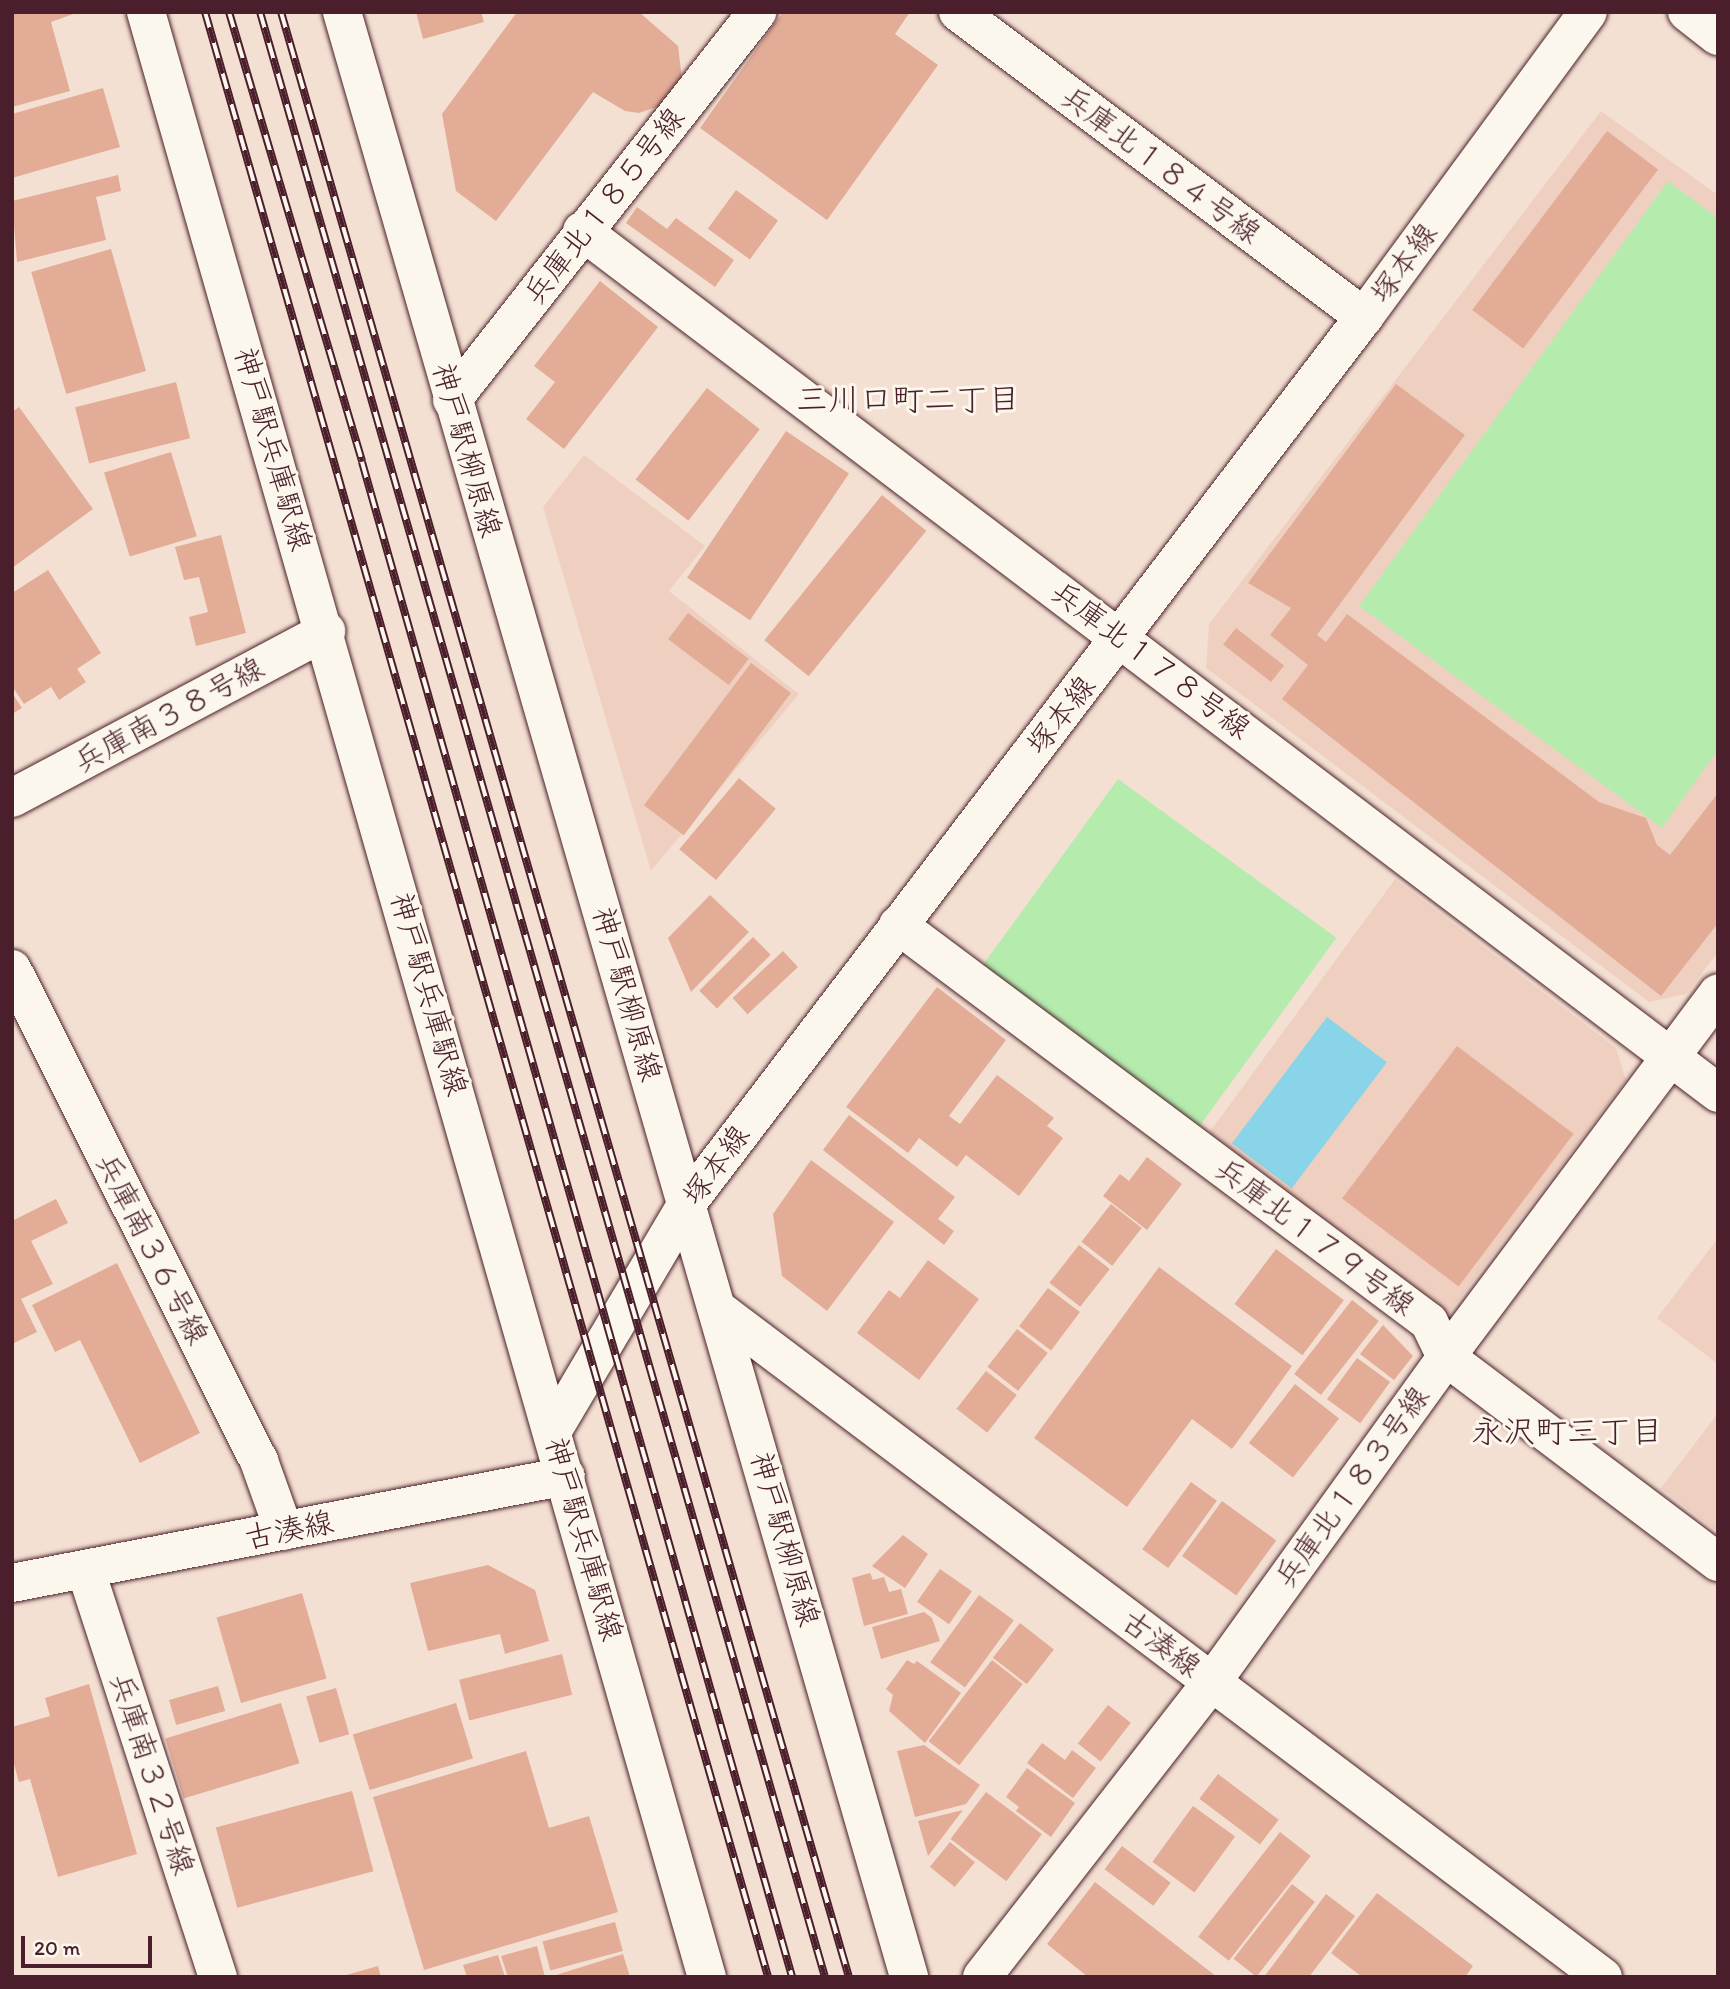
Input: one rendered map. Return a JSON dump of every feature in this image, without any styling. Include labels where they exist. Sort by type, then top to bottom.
[{"type":"street","name":"神戸駅兵庫駅線","points":[[146,12],[326,631],[707,1977]]},
{"type":"street","name":"神戸駅柳原線","points":[[342,12],[452,400],[720,1311],[909,1977]]},
{"type":"street","name":"兵庫北１８５号線","points":[[452,400],[582,231],[757,12]]},
{"type":"street","name":"兵庫北１８４号線","points":[[958,12],[1364,317]]},
{"type":"street","name":"塚本線","points":[[553,1430],[688,1202],[1364,317],[1588,12]]},
{"type":"street","points":[[1687,12],[1718,36]]},
{"type":"street","name":"兵庫北１７８号線","points":[[582,231],[1121,636],[1718,1093]]},
{"type":"street","name":"兵庫南３８号線","points":[[12,798],[326,631]]},
{"type":"street","name":"兵庫北１７９号線","points":[[898,925],[1429,1322],[1446,1357],[1718,1562]]},
{"type":"street","name":"兵庫南３６号線","points":[[12,969],[259,1461],[284,1531]]},
{"type":"street","name":"兵庫北１８３号線","points":[[982,1977],[1212,1682],[1446,1357],[1718,994]]},
{"type":"street","name":"古湊線","points":[[720,1311],[1212,1682],[1562,1965],[1603,1977]]},
{"type":"street","name":"古湊線","points":[[12,1583],[86,1571],[566,1476]]},
{"type":"street","name":"兵庫南３２号線","points":[[86,1571],[218,1977]]},
{"type":"shaded area","points":[[1601,111],[1718,195],[1718,952],[1686,994],[1649,1002],[1206,668],[1209,624]]},
{"type":"shaded area","points":[[584,455],[705,546],[669,591],[799,694],[651,871],[543,507]]},
{"type":"shaded area","points":[[1395,879],[1616,1048],[1626,1080],[1447,1315],[1209,1133]]},
{"type":"shaded area","points":[[1718,1238],[1718,1364],[1657,1318]]},
{"type":"shaded area","points":[[1718,1413],[1718,1532],[1661,1488]]},
{"type":"green space","points":[[1668,181],[1718,218],[1718,750],[1662,828],[1359,606]]},
{"type":"green space","points":[[1118,779],[1336,938],[1198,1128],[980,969]]},
{"type":"water","points":[[1327,1017],[1387,1062],[1292,1188],[1232,1143]]},
{"type":"building","points":[[12,12],[79,12],[51,22],[70,91],[12,107]]},
{"type":"building","points":[[416,12],[481,12],[484,22],[423,39]]},
{"type":"building","points":[[517,12],[639,12],[678,46],[682,79],[665,104],[639,113],[625,111],[593,92],[496,221],[456,191],[442,114]]},
{"type":"building","points":[[783,12],[910,12],[895,34],[938,65],[827,220],[700,128]]},
{"type":"building","points":[[103,88],[120,147],[12,178],[12,114]]},
{"type":"building","points":[[1607,131],[1658,170],[1523,348],[1472,310]]},
{"type":"building","points":[[118,175],[121,191],[96,197],[106,240],[17,262],[12,201]]},
{"type":"building","points":[[736,190],[778,221],[750,259],[708,229]]},
{"type":"building","points":[[637,207],[667,229],[676,218],[734,260],[715,287],[626,223]]},
{"type":"building","points":[[111,249],[146,371],[66,394],[31,272]]},
{"type":"building","points":[[600,281],[658,327],[564,449],[526,419],[555,382],[534,366]]},
{"type":"building","points":[[176,382],[190,438],[89,463],[75,407]]},
{"type":"building","points":[[1396,384],[1465,435],[1317,635],[1326,642],[1347,614],[1599,802],[1646,818],[1657,845],[1670,855],[1718,793],[1718,923],[1661,996],[1282,699],[1308,665],[1270,635],[1291,608],[1248,583]]},
{"type":"building","points":[[707,388],[760,429],[688,521],[636,479]]},
{"type":"building","points":[[19,407],[93,509],[12,568],[12,412]]},
{"type":"building","points":[[786,431],[849,473],[750,620],[687,578]]},
{"type":"building","points":[[171,452],[197,536],[130,557],[104,472]]},
{"type":"building","points":[[882,495],[926,531],[809,676],[764,640]]},
{"type":"building","points":[[221,535],[246,633],[196,646],[189,617],[208,612],[199,577],[184,580],[175,547]]},
{"type":"building","points":[[48,570],[101,653],[77,669],[86,682],[59,700],[51,687],[24,704],[12,686],[12,593]]},
{"type":"building","points":[[688,613],[749,659],[729,685],[668,639]]},
{"type":"building","points":[[1236,628],[1284,666],[1271,682],[1223,645]]},
{"type":"building","points":[[751,663],[791,693],[684,835],[644,805]]},
{"type":"building","points":[[12,693],[22,708],[12,714]]},
{"type":"building","points":[[739,778],[776,809],[716,880],[679,849]]},
{"type":"building","points":[[710,895],[749,932],[691,992],[668,938]]},
{"type":"building","points":[[753,937],[771,955],[717,1008],[699,991]]},
{"type":"building","points":[[783,951],[798,967],[748,1014],[733,998]]},
{"type":"building","points":[[937,987],[1006,1040],[949,1116],[960,1124],[997,1075],[1054,1118],[1047,1126],[1063,1138],[1019,1196],[966,1155],[957,1167],[919,1138],[908,1153],[846,1107]]},
{"type":"building","points":[[1457,1046],[1574,1134],[1459,1286],[1342,1199]]},
{"type":"building","points":[[849,1115],[955,1197],[938,1219],[954,1231],[944,1245],[823,1150]]},
{"type":"building","points":[[1147,1157],[1182,1184],[1147,1230],[1103,1196],[1120,1174],[1129,1181]]},
{"type":"building","points":[[811,1160],[894,1222],[827,1311],[782,1276],[773,1214]]},
{"type":"building","points":[[56,1199],[68,1223],[31,1241],[53,1284],[21,1299],[37,1332],[12,1344],[12,1221]]},
{"type":"building","points":[[1111,1204],[1142,1228],[1112,1266],[1081,1242]]},
{"type":"building","points":[[1079,1245],[1110,1269],[1080,1307],[1049,1283]]},
{"type":"building","points":[[1276,1249],[1344,1300],[1302,1355],[1234,1304]]},
{"type":"building","points":[[928,1260],[979,1299],[919,1380],[857,1333],[889,1290],[900,1298]]},
{"type":"building","points":[[117,1263],[200,1433],[140,1463],[80,1340],[55,1352],[32,1305]]},
{"type":"building","points":[[1159,1267],[1292,1366],[1232,1449],[1192,1419],[1127,1507],[1034,1438]]},
{"type":"building","points":[[1048,1288],[1080,1312],[1051,1350],[1019,1326]]},
{"type":"building","points":[[1352,1300],[1379,1321],[1321,1395],[1294,1374]]},
{"type":"building","points":[[1383,1325],[1413,1356],[1394,1380],[1360,1354]]},
{"type":"building","points":[[1017,1329],[1048,1353],[1018,1391],[987,1367]]},
{"type":"building","points":[[1357,1358],[1390,1382],[1360,1423],[1327,1399]]},
{"type":"building","points":[[986,1371],[1017,1395],[987,1433],[956,1409]]},
{"type":"building","points":[[1295,1384],[1339,1418],[1293,1478],[1249,1443]]},
{"type":"building","points":[[1191,1482],[1217,1501],[1168,1568],[1142,1549]]},
{"type":"building","points":[[1222,1501],[1276,1540],[1236,1595],[1182,1556]]},
{"type":"building","points":[[903,1535],[928,1554],[905,1588],[872,1566]]},
{"type":"building","points":[[488,1565],[535,1590],[549,1641],[505,1654],[500,1634],[428,1651],[410,1583]]},
{"type":"building","points":[[940,1569],[972,1591],[949,1624],[917,1602]]},
{"type":"building","points":[[870,1573],[873,1580],[884,1577],[889,1592],[901,1589],[908,1614],[864,1626],[852,1578]]},
{"type":"building","points":[[302,1593],[327,1679],[241,1703],[216,1618]]},
{"type":"building","points":[[979,1595],[1014,1620],[965,1687],[930,1662]]},
{"type":"building","points":[[924,1612],[932,1618],[940,1641],[881,1659],[872,1627]]},
{"type":"building","points":[[1020,1623],[1054,1649],[1027,1684],[993,1658]]},
{"type":"building","points":[[562,1654],[572,1695],[469,1720],[459,1680]]},
{"type":"building","points":[[907,1660],[914,1664],[917,1661],[961,1693],[925,1743],[889,1711],[893,1695],[886,1689]]},
{"type":"building","points":[[992,1660],[1023,1684],[959,1765],[929,1741]]},
{"type":"building","points":[[89,1684],[137,1854],[58,1877],[30,1779],[19,1782],[12,1757],[12,1727],[50,1716],[45,1698]]},
{"type":"building","points":[[218,1686],[225,1711],[176,1725],[169,1700]]},
{"type":"building","points":[[336,1688],[349,1734],[319,1743],[306,1697]]},
{"type":"building","points":[[281,1703],[299,1763],[184,1799],[165,1738]]},
{"type":"building","points":[[456,1703],[473,1758],[370,1790],[353,1735]]},
{"type":"building","points":[[1108,1705],[1131,1723],[1101,1761],[1078,1744]]},
{"type":"building","points":[[1042,1743],[1065,1760],[1072,1750],[1096,1768],[1073,1798],[1027,1763]]},
{"type":"building","points":[[924,1745],[980,1785],[966,1804],[915,1817],[897,1751]]},
{"type":"building","points":[[526,1751],[549,1828],[589,1816],[618,1912],[424,1970],[373,1797]]},
{"type":"building","points":[[1027,1768],[1075,1803],[1051,1837],[1016,1811],[1019,1807],[1006,1797]]},
{"type":"building","points":[[1218,1774],[1279,1820],[1260,1844],[1199,1799]]},
{"type":"building","points":[[352,1791],[373,1871],[237,1908],[216,1827]]},
{"type":"building","points":[[986,1792],[1042,1834],[1006,1881],[950,1839]]},
{"type":"building","points":[[1193,1806],[1235,1837],[1195,1892],[1152,1862]]},
{"type":"building","points":[[963,1810],[928,1856],[918,1821]]},
{"type":"building","points":[[1280,1832],[1311,1856],[1229,1961],[1198,1937]]},
{"type":"building","points":[[950,1842],[975,1862],[955,1887],[930,1867]]},
{"type":"building","points":[[1122,1846],[1171,1883],[1153,1906],[1105,1869]]},
{"type":"building","points":[[1095,1882],[1217,1977],[1088,1977],[1047,1944]]},
{"type":"building","points":[[1292,1884],[1315,1902],[1256,1977],[1234,1959]]},
{"type":"building","points":[[1377,1893],[1473,1966],[1465,1977],[1362,1977],[1331,1953]]},
{"type":"building","points":[[1326,1894],[1355,1916],[1309,1977],[1264,1977]]},
{"type":"building","points":[[615,1922],[623,1951],[550,1970],[543,1941]]},
{"type":"building","points":[[537,1946],[545,1977],[508,1977],[501,1956]]},
{"type":"building","points":[[623,1954],[630,1977],[553,1977],[553,1976]]},
{"type":"building","points":[[498,1955],[505,1977],[467,1977],[463,1965]]},
{"type":"building","points":[[378,1966],[381,1977],[343,1977],[343,1976]]},
{"type":"railway","points":[[205,12],[768,1977]]},
{"type":"railway","points":[[229,12],[362,462],[792,1977]]},
{"type":"railway","points":[[260,12],[825,1977]]},
{"type":"railway","points":[[281,12],[849,1977]]},
{"type":"district","name":"三川口町二丁目","points":[[908,399]]},
{"type":"district","name":"永沢町三丁目","points":[[1567,1431]]}]
